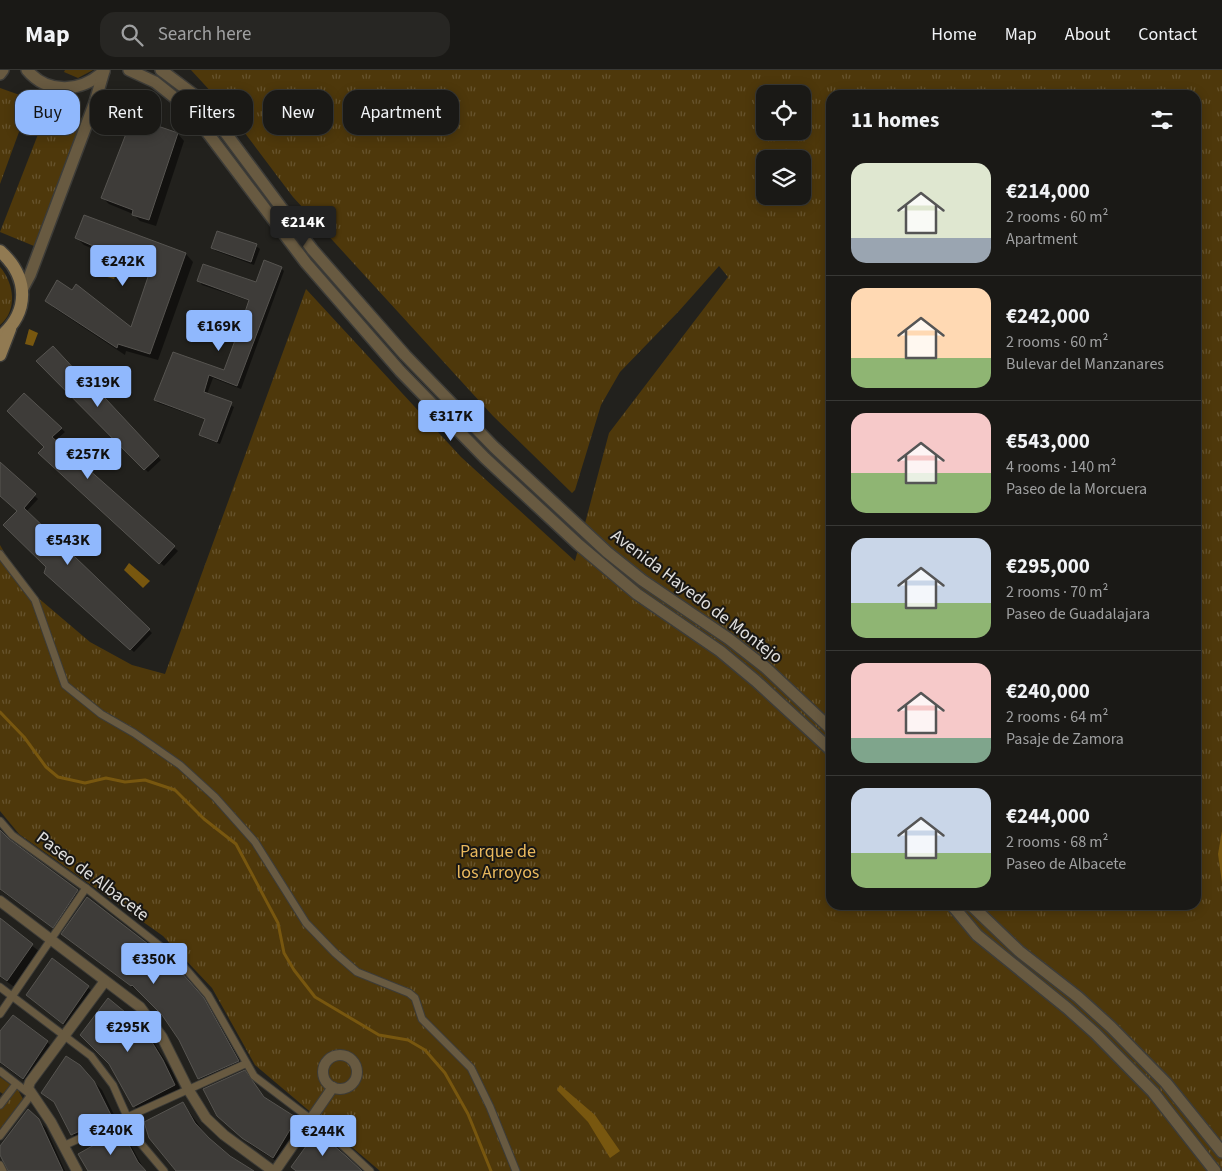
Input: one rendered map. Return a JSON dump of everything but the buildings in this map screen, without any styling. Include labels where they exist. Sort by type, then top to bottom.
[{"type":"main road","points":[[0,251],[16,269],[22,290],[22,303],[17,317],[5,333],[0,355]]},
{"type":"street","points":[[0,74],[2,70]]},
{"type":"street","points":[[27,70],[39,81],[48,85],[68,88],[88,83],[105,70]]},
{"type":"street","points":[[22,290],[30,275],[105,70]]},
{"type":"street","points":[[130,70],[154,82],[184,105],[207,132],[288,239],[400,371],[485,458],[584,550],[637,594],[720,651],[756,681],[826,745]]},
{"type":"street","name":"Avenida Hayedo de Montejo","points":[[161,70],[193,94],[298,231],[405,355],[494,447],[607,552],[642,580],[729,639],[759,662],[826,724]]},
{"type":"street","points":[[288,239],[296,236],[298,231]]},
{"type":"street","points":[[0,554],[35,600],[65,685],[101,714],[134,733],[180,764],[215,797],[255,842],[306,923],[335,953],[357,972],[409,993],[415,998],[422,1019],[471,1068],[490,1107],[516,1171]]},
{"type":"street","name":"Paseo de Albacete","points":[[0,821],[12,835],[86,888],[178,960],[208,996],[236,1042],[245,1064],[254,1076],[329,1133],[370,1171]]},
{"type":"street","points":[[0,1014],[86,888]]},
{"type":"street","points":[[0,901],[140,1007],[162,1038],[188,1089],[212,1124],[274,1171],[333,1087]]},
{"type":"street","points":[[956,910],[977,935],[1067,1008],[1108,1046],[1153,1092],[1215,1171]]},
{"type":"street","points":[[976,910],[1020,951],[1078,997],[1111,1027],[1166,1083],[1222,1152]]},
{"type":"street","points":[[31,1095],[28,1088],[30,1082],[105,981]]},
{"type":"street","points":[[0,987],[91,1056],[113,1086],[137,1139],[164,1171]]},
{"type":"street","points":[[63,1146],[245,1064]]},
{"type":"street","points":[[0,1071],[31,1095],[42,1107],[77,1171]]},
{"type":"street","points":[[0,1105],[16,1084]]},
{"type":"street","points":[[0,1136],[31,1095]]},
{"type":"street","points":[[0,1165],[2,1171]]},
{"type":"green space","points":[[65,70],[93,70],[78,78],[64,72]]},
{"type":"green space","name":"Parque de los Arroyos","points":[[191,70],[1222,70],[1222,1171],[380,1171],[255,1065],[212,988],[163,936],[19,834],[0,811],[0,545],[23,585],[90,642],[132,665],[165,674],[306,289],[461,457],[575,561],[609,433],[728,277],[719,266],[620,372],[601,405],[575,490],[572,493],[493,416],[293,197],[246,135],[253,135],[253,90],[209,90]]},
{"type":"green space","points":[[0,88],[15,93],[15,135],[18,135],[0,184]]},
{"type":"green space","points":[[38,135],[76,135],[34,246],[0,232]]},
{"type":"green space","points":[[0,267],[5,273],[11,288],[12,304],[6,319],[0,325]]},
{"type":"green space","points":[[0,1077],[18,1090],[23,1099],[0,1129],[0,1097],[3,1094],[0,1092]]},
{"type":"shaded area","points":[[99,262],[118,270],[114,279],[94,273]]},
{"type":"shaded area","points":[[29,329],[38,333],[33,346],[25,344]]},
{"type":"shaded area","points":[[129,563],[150,581],[143,588],[124,570]]},
{"type":"shaded area","points":[[1222,831],[1222,883],[1218,854]]},
{"type":"shaded area","points":[[560,1085],[595,1115],[620,1151],[610,1158],[588,1122],[557,1090]]},
{"type":"waterway","points":[[0,712],[24,737],[46,767],[58,777],[85,783],[106,778],[125,782],[145,780],[175,790],[204,819],[236,844],[278,923],[284,953],[294,970],[315,997],[379,1035],[408,1040],[425,1050],[445,1073],[468,1114],[491,1171]]}]
